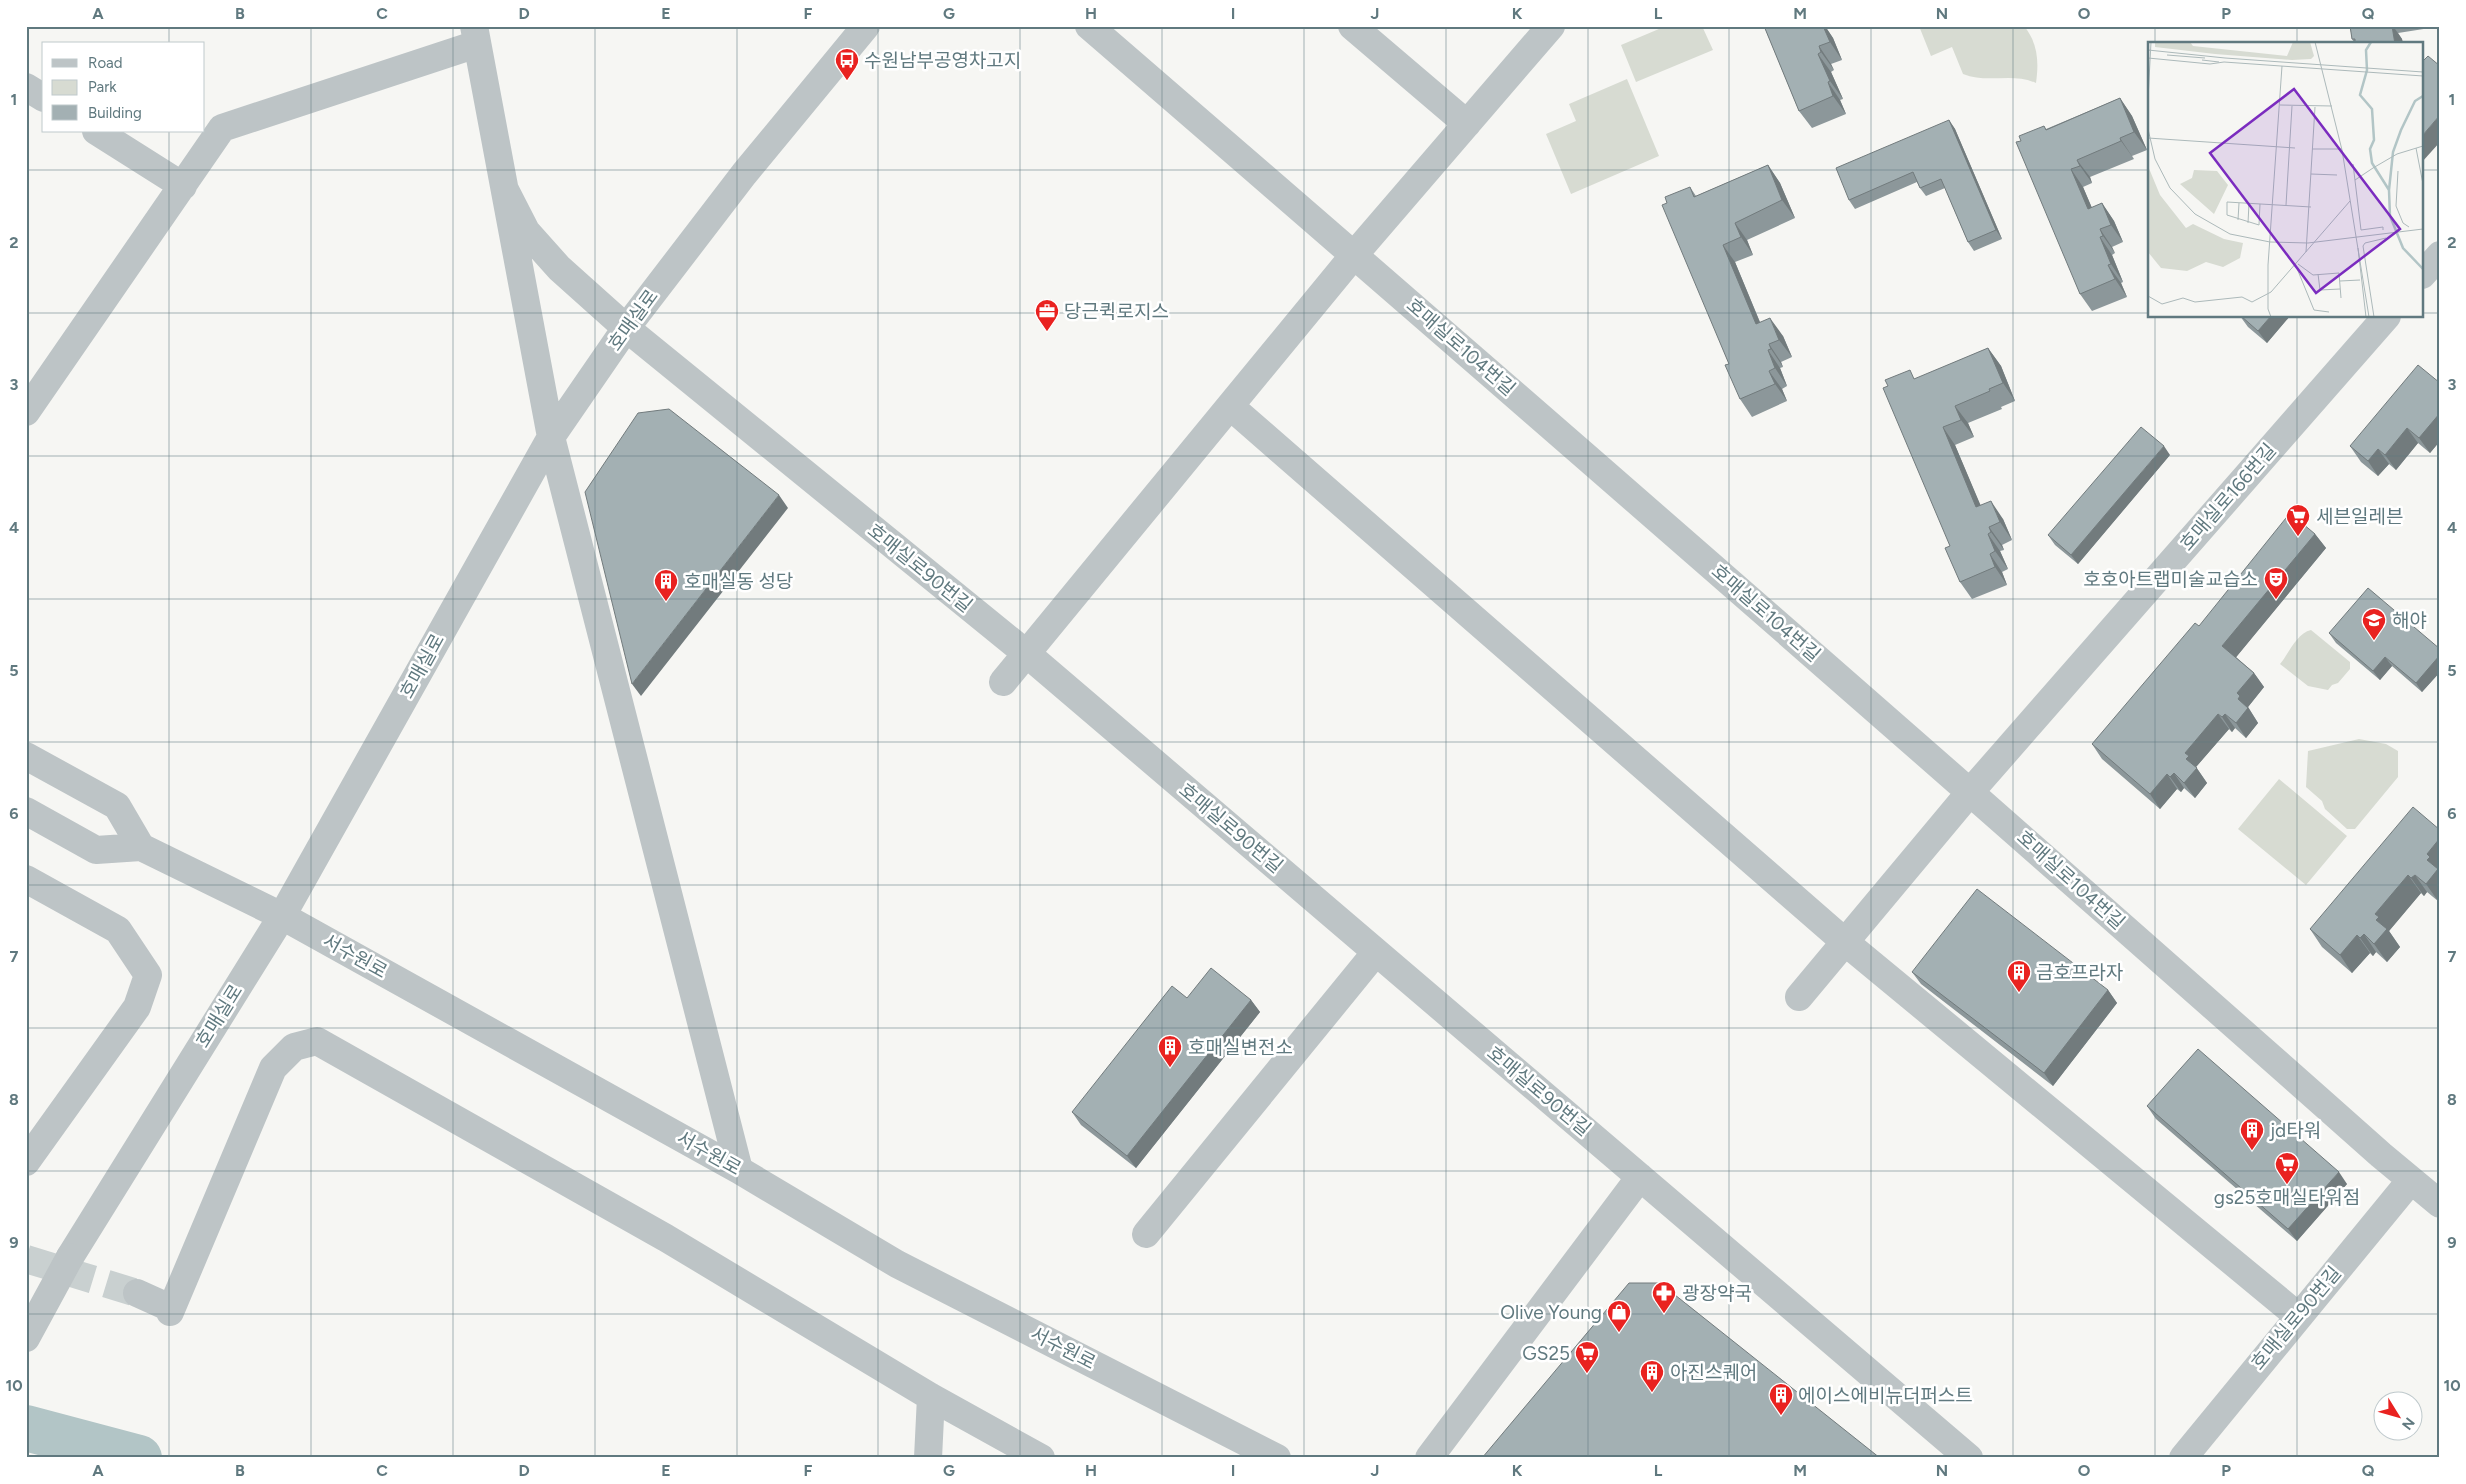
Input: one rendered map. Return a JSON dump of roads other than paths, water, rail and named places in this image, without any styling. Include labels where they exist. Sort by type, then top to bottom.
[{"type":"street","name":"호매실로","points":[[26,1338],[70,1257],[282,916],[551,437],[626,328],[744,174],[866,26]]},
{"type":"street","name":"호매실로104번길","points":[[1089,26],[1971,791],[2440,1204]]},
{"type":"street","points":[[1352,26],[1467,124]]},
{"type":"street","points":[[1004,682],[1354,255],[1551,26]]},
{"type":"street","points":[[26,412],[222,128],[475,35],[551,437],[739,1170]]},
{"type":"street","points":[[26,87],[42,97]]},
{"type":"street","points":[[98,132],[183,186]]},
{"type":"street","name":"호매실로90번길","points":[[505,190],[526,231],[559,268],[626,328],[1026,654],[1969,1458]]},
{"type":"street","points":[[2424,274],[2440,256]]},
{"type":"street","name":"호매실로166번길","points":[[1799,997],[1971,791],[2384,318]]},
{"type":"street","points":[[1230,406],[1845,942],[2298,1316]]},
{"type":"street","points":[[26,756],[117,806],[141,847]]},
{"type":"street","name":"서수원로","points":[[26,811],[96,850],[141,847],[282,916],[739,1170],[897,1264],[1277,1458]]},
{"type":"street","points":[[26,879],[118,930],[148,975],[136,1007],[26,1162]]},
{"type":"street","points":[[1146,1234],[1376,952]]},
{"type":"street","points":[[137,1293],[168,1307],[170,1312],[273,1068],[294,1047],[317,1041],[666,1238],[931,1397],[1041,1458]]},
{"type":"street","points":[[1429,1458],[1640,1177]]},
{"type":"street","name":"호매실로90번길","points":[[2182,1458],[2411,1180]]},
{"type":"street","points":[[928,1458],[931,1397]]},
{"type":"waterway","points":[[26,1428],[139,1458]]},
{"type":"tunnel","points":[[26,1259],[137,1293]]},
{"type":"place","name":"수원남부공영차고지","points":[[847,81]]},
{"type":"place","name":"당근퀵로지스","points":[[1047,332]]},
{"type":"place","name":"세븐일레븐","points":[[2298,537]]},
{"type":"place","name":"호호아트랩미술교습소","points":[[2276,600]]},
{"type":"place","name":"호매실동 성당","points":[[666,602]]},
{"type":"place","name":"해야","points":[[2374,641]]},
{"type":"place","name":"금호프라자","points":[[2019,993]]},
{"type":"place","name":"호매실변전소","points":[[1170,1068]]},
{"type":"place","name":"jd타워","points":[[2252,1151]]},
{"type":"place","name":"gs25호매실타워점","points":[[2287,1185]]},
{"type":"place","name":"광장약국","points":[[1664,1314]]},
{"type":"place","name":"Olive Young","points":[[1619,1333]]},
{"type":"place","name":"GS25","points":[[1587,1374]]},
{"type":"place","name":"아진스퀘어","points":[[1652,1393]]},
{"type":"place","name":"에이스에비뉴더퍼스트","points":[[1781,1416]]}]
